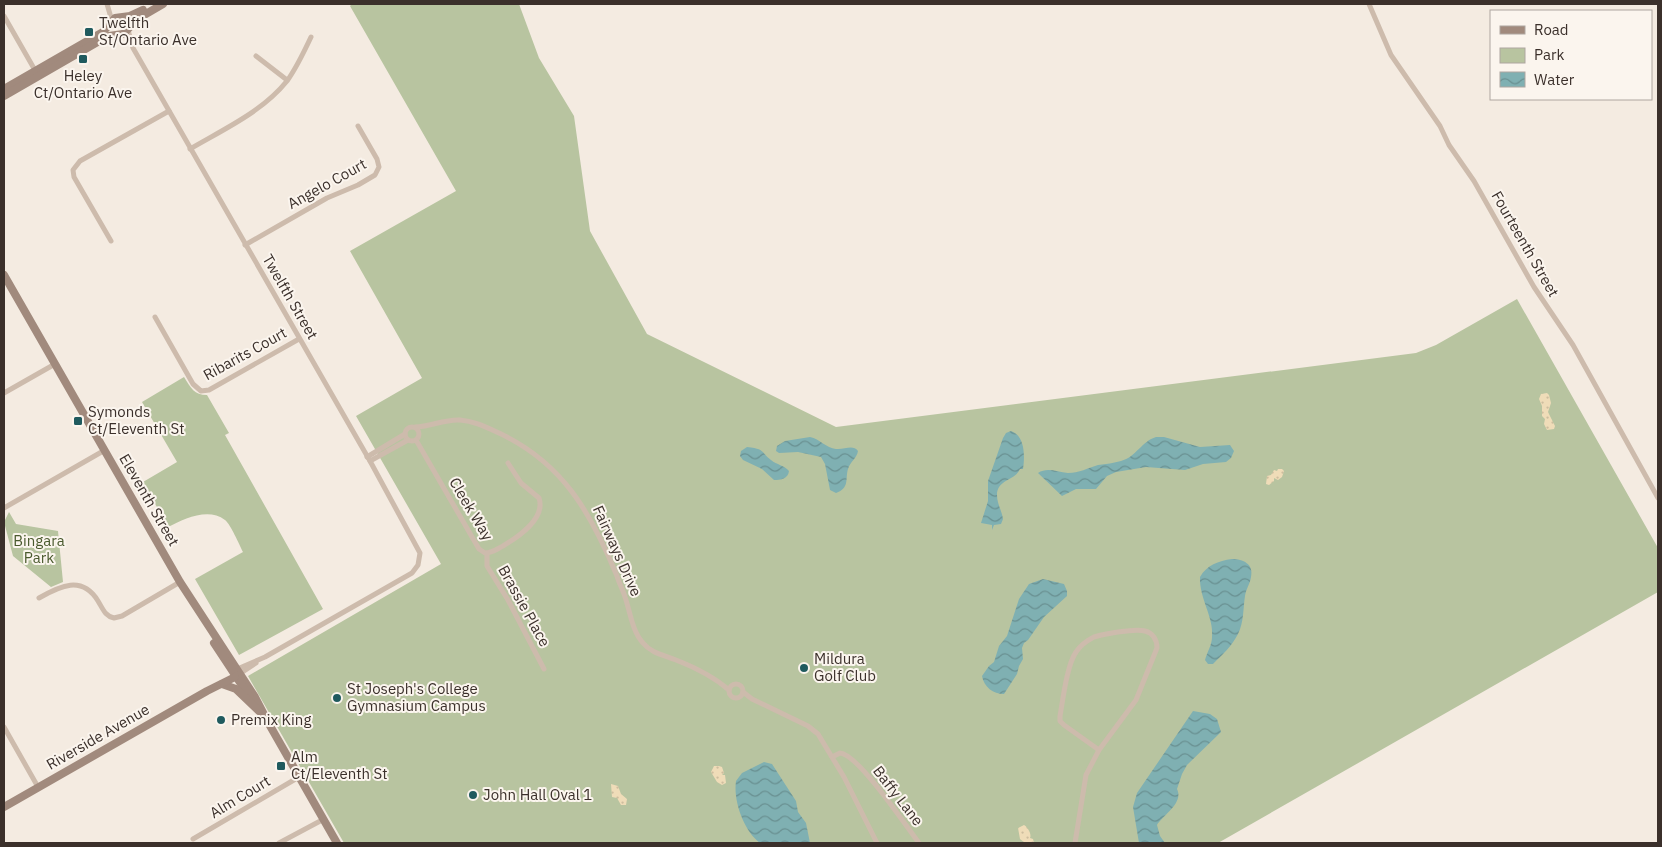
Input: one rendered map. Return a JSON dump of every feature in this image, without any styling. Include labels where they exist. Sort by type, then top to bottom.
[{"type":"main road","points":[[4,96],[103,32],[116,20],[135,14],[154,4]]},
{"type":"main road","points":[[4,88],[101,40],[118,35],[128,29],[139,18],[163,4]]},
{"type":"main road","points":[[116,20],[128,21],[128,29]]},
{"type":"main road","points":[[116,20],[112,31],[118,35]]},
{"type":"main road","name":"Eleventh Street","points":[[4,275],[195,608],[269,724]]},
{"type":"main road","name":"Eleventh Street","points":[[236,673],[255,696],[337,843]]},
{"type":"main road","name":"Riverside Avenue","points":[[207,691],[222,684],[236,673]]},
{"type":"main road","name":"Riverside Avenue","points":[[4,807],[236,673]]},
{"type":"main road","points":[[222,684],[236,689],[260,711]]},
{"type":"street","name":"Fourteenth Street","points":[[1369,4],[1391,55],[1440,126],[1449,145],[1474,181],[1534,287],[1573,345],[1658,498]]},
{"type":"street","points":[[108,6],[116,20]]},
{"type":"street","points":[[4,16],[37,73]]},
{"type":"street","name":"Twelfth Street","points":[[128,29],[133,48],[368,459],[419,550],[420,560]]},
{"type":"street","name":"Twelfth Street","points":[[118,35],[133,48]]},
{"type":"street","points":[[190,149],[257,109],[287,80],[311,37]]},
{"type":"street","points":[[256,56],[287,80]]},
{"type":"street","points":[[111,240],[74,177],[73,170],[80,161],[169,111]]},
{"type":"street","name":"Angelo Court","points":[[245,245],[327,198],[350,189],[375,175],[379,163],[358,126]]},
{"type":"street","name":"Ribarits Court","points":[[155,317],[193,384],[201,391],[209,390],[299,339]]},
{"type":"street","points":[[4,393],[55,364]]},
{"type":"street","name":"Fairways Drive","points":[[415,427],[447,420],[474,422],[518,443],[544,461],[571,489],[596,528],[625,596],[641,640],[650,650],[684,663],[730,688]]},
{"type":"street","points":[[368,459],[408,440],[416,440],[426,426]]},
{"type":"street","points":[[368,459],[405,434],[408,428],[415,427],[419,430],[420,434]]},
{"type":"street","points":[[405,434],[408,440]]},
{"type":"street","name":"Cleek Way","points":[[416,440],[479,549],[487,553],[524,533],[530,527],[540,509],[539,498],[521,483],[508,463]]},
{"type":"street","points":[[4,508],[105,450]]},
{"type":"street","name":"Brassie Place","points":[[487,553],[487,566],[508,600],[544,669]]},
{"type":"street","name":"Riverside Avenue","points":[[236,673],[406,577],[416,569],[420,560]]},
{"type":"street","points":[[39,598],[60,586],[78,585],[93,594],[107,616],[114,618],[122,616],[180,582]]},
{"type":"street","points":[[1075,843],[1083,783],[1088,769],[1099,750],[1136,700],[1157,648],[1157,641],[1146,631],[1123,632],[1094,637],[1077,650],[1072,660],[1060,721],[1099,750]]},
{"type":"street","points":[[736,684],[740,685],[742,694],[737,698],[732,697],[729,694],[730,688],[736,684]]},
{"type":"street","points":[[742,694],[801,722],[822,739],[877,843]]},
{"type":"street","points":[[4,727],[38,787]]},
{"type":"street","name":"Baffy Lane","points":[[832,757],[840,753],[849,756],[878,786],[919,843]]},
{"type":"street","name":"Alm Court","points":[[193,840],[299,777]]},
{"type":"street","points":[[279,843],[324,819]]},
{"type":"green space","points":[[352,4],[519,4],[539,58],[574,116],[590,231],[647,334],[836,427],[1416,353],[1436,345],[1517,299],[1658,548],[1658,592],[1218,843],[344,843],[248,676],[441,564],[356,416],[422,378],[350,251],[456,191],[350,6]]},
{"type":"green space","points":[[184,377],[196,392],[207,395],[229,433],[225,435],[323,609],[239,655],[195,579],[243,552],[232,530],[225,520],[211,514],[196,516],[168,527],[143,482],[177,462],[142,402]]},
{"type":"green space","name":"Bingara Park","points":[[9,512],[16,524],[58,531],[63,582],[51,587],[13,556],[4,522]]},
{"type":"sand","points":[[1547,393],[1551,403],[1548,412],[1555,426],[1554,429],[1547,430],[1539,399],[1541,394]]},
{"type":"sand","points":[[1278,469],[1284,471],[1282,477],[1278,480],[1274,478],[1274,481],[1269,485],[1266,484],[1267,476]]},
{"type":"sand","points":[[714,766],[722,767],[724,773],[722,775],[725,775],[726,783],[722,785],[717,782],[711,772]]},
{"type":"sand","points":[[611,784],[618,786],[621,794],[627,799],[626,805],[621,805],[617,798],[612,797]]},
{"type":"sand","points":[[1024,825],[1028,829],[1030,838],[1033,839],[1034,843],[1025,843],[1020,839],[1018,828]]},
{"type":"water","points":[[1011,431],[1019,437],[1023,447],[1023,469],[1020,469],[1018,473],[1000,486],[997,498],[1003,519],[1001,524],[994,525],[992,530],[992,525],[981,523],[988,501],[988,481],[1003,438],[1006,433]]},
{"type":"water","points":[[810,437],[832,448],[854,448],[858,451],[848,469],[845,486],[840,491],[836,493],[830,490],[825,464],[821,457],[798,452],[779,453],[776,451],[777,446],[785,441]]},
{"type":"water","points":[[1156,437],[1164,437],[1200,447],[1230,445],[1234,451],[1231,458],[1226,462],[1203,464],[1185,470],[1146,467],[1116,472],[1107,476],[1096,489],[1076,489],[1062,496],[1038,473],[1049,470],[1072,473],[1098,465],[1121,461],[1131,456]]},
{"type":"water","points":[[747,447],[762,451],[773,462],[785,467],[789,471],[787,476],[774,480],[762,469],[743,460],[740,456],[741,451]]},
{"type":"water","points":[[1232,559],[1247,563],[1251,569],[1241,625],[1236,638],[1230,646],[1213,664],[1208,664],[1205,660],[1211,643],[1212,630],[1200,585],[1200,577],[1213,564]]},
{"type":"water","points":[[1043,579],[1064,584],[1067,596],[1044,617],[1024,643],[1022,648],[1023,659],[1017,674],[1004,694],[996,693],[987,687],[982,676],[994,662],[999,646],[1007,636],[1019,599],[1029,584]]},
{"type":"water","points":[[1193,711],[1210,714],[1217,719],[1221,732],[1187,765],[1182,774],[1177,789],[1178,799],[1157,825],[1160,836],[1165,843],[1139,843],[1133,807],[1137,793]]},
{"type":"water","points":[[764,762],[772,764],[796,801],[798,812],[806,823],[810,843],[760,843],[749,831],[738,806],[736,781],[742,773]]},
{"type":"place","name":"Twelfth St/Ontario Ave","points":[[89,32]]},
{"type":"place","name":"Heley Ct/Ontario Ave","points":[[83,59]]},
{"type":"place","name":"Symonds Ct/Eleventh St","points":[[78,421]]},
{"type":"place","name":"Mildura Golf Club","points":[[804,668]]},
{"type":"place","name":"St Joseph's College Gymnasium Campus","points":[[337,698]]},
{"type":"place","name":"Premix King","points":[[221,720]]},
{"type":"place","name":"Alm Ct/Eleventh St","points":[[281,766]]},
{"type":"place","name":"John Hall Oval 1","points":[[473,795]]}]
